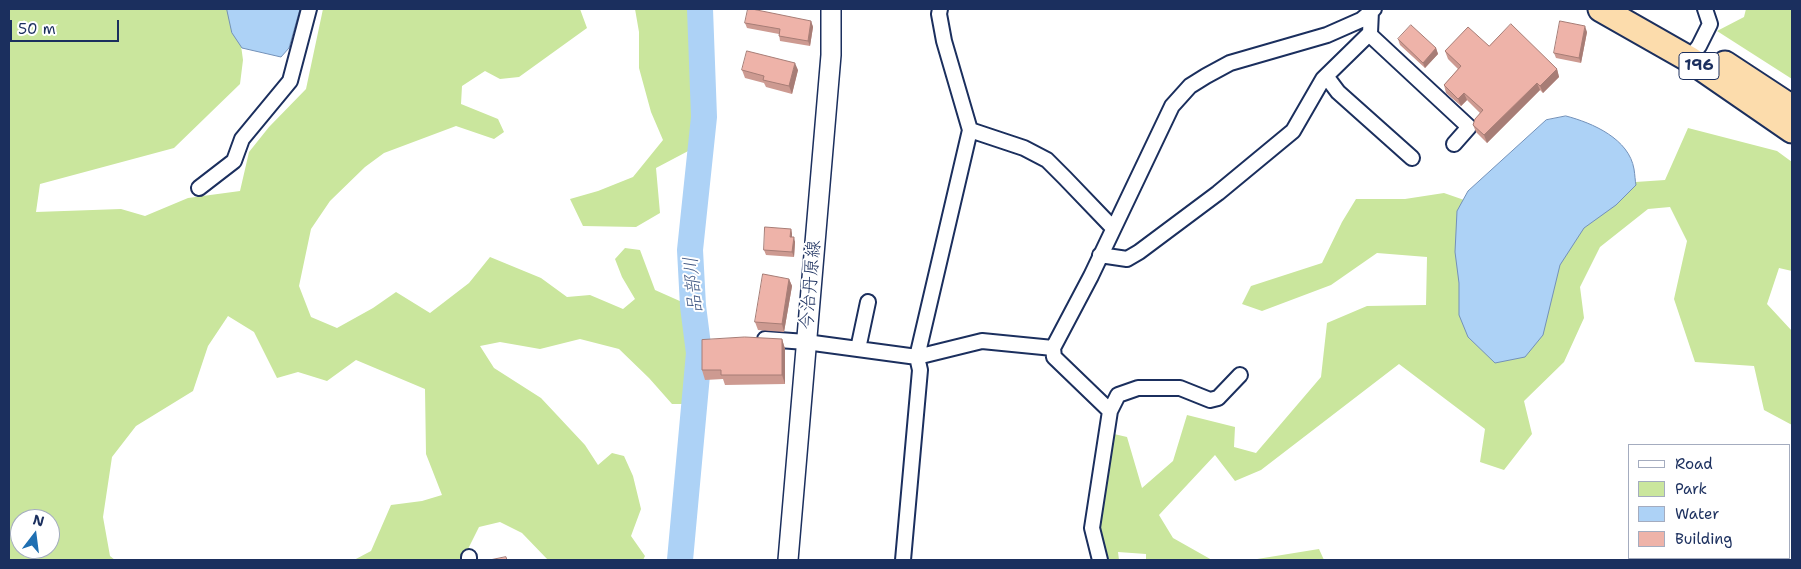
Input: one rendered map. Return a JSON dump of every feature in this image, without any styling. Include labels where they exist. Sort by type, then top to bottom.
[{"type":"highway","name":"196","points":[[1601,9],[1694,53],[1792,108]]},
{"type":"highway","name":"196","points":[[1636,9],[1792,130]]},
{"type":"main road","name":"今治丹原線","points":[[788,560],[831,55],[831,9]]},
{"type":"street","points":[[199,188],[234,161],[242,140],[290,81],[309,9]]},
{"type":"street","points":[[903,560],[920,370],[917,357],[970,130],[944,41],[940,9]]},
{"type":"street","points":[[1694,53],[1710,24],[1705,9]]},
{"type":"street","points":[[1100,255],[1127,260],[1218,193],[1293,131],[1326,76],[1370,33],[1373,10]]},
{"type":"street","points":[[1110,411],[1054,357],[1054,348],[1172,106],[1190,86],[1230,64],[1327,35],[1360,20],[1373,10]]},
{"type":"street","points":[[1369,34],[1469,127],[1454,144]]},
{"type":"street","points":[[1326,76],[1338,92],[1412,158]]},
{"type":"street","points":[[970,130],[1024,148],[1047,160],[1113,228]]},
{"type":"street","points":[[858,349],[868,302]]},
{"type":"street","points":[[749,338],[806,342],[917,357],[982,341],[1054,348]]},
{"type":"street","points":[[1100,560],[1092,528],[1110,411],[1118,395],[1138,388],[1180,388],[1210,400],[1218,398],[1240,375]]},
{"type":"green space","points":[[9,9],[236,9],[243,60],[240,84],[174,148],[40,184],[36,212],[121,209],[145,216],[188,198],[240,191],[249,152],[269,127],[306,89],[323,9],[580,9],[587,28],[519,77],[500,79],[485,71],[462,86],[461,104],[498,119],[504,132],[494,139],[456,126],[384,153],[365,167],[330,201],[311,229],[299,286],[311,317],[337,328],[373,308],[396,292],[430,313],[469,283],[490,257],[541,278],[567,297],[590,295],[623,309],[635,299],[622,277],[615,259],[625,248],[640,250],[655,290],[682,302],[694,353],[689,404],[672,404],[619,349],[580,339],[540,349],[500,342],[480,346],[494,368],[541,398],[585,445],[598,465],[612,453],[624,456],[633,476],[641,509],[631,536],[645,556],[643,560],[548,560],[522,533],[500,522],[479,527],[468,549],[465,560],[354,560],[371,551],[391,505],[422,501],[442,495],[426,454],[425,389],[356,360],[327,381],[298,372],[277,378],[254,332],[228,316],[208,346],[193,391],[136,426],[112,457],[103,517],[110,556],[115,560],[9,560]]},
{"type":"green space","points":[[635,9],[691,9],[695,114],[692,149],[656,168],[660,213],[636,227],[583,226],[570,199],[598,191],[633,177],[663,140],[651,112],[639,68],[639,32]]},
{"type":"green space","points":[[1746,9],[1792,9],[1792,79],[1717,31],[1744,17]]},
{"type":"green space","points":[[1688,128],[1777,151],[1792,162],[1792,271],[1779,268],[1767,304],[1792,331],[1792,425],[1764,410],[1754,366],[1695,362],[1674,299],[1687,241],[1670,207],[1648,209],[1600,247],[1580,287],[1584,318],[1564,362],[1524,401],[1532,434],[1504,470],[1480,462],[1485,429],[1399,364],[1261,470],[1235,481],[1215,455],[1159,515],[1173,538],[1212,560],[1146,560],[1146,554],[1118,552],[1119,560],[1106,560],[1099,528],[1114,434],[1127,437],[1142,488],[1173,461],[1187,415],[1235,427],[1234,447],[1256,453],[1321,377],[1327,323],[1367,306],[1426,305],[1427,257],[1377,253],[1331,285],[1262,311],[1242,304],[1251,286],[1322,263],[1342,222],[1356,199],[1405,199],[1444,193],[1493,210],[1606,184],[1665,180]]},
{"type":"green space","points":[[1319,549],[1324,560],[1251,560]]},
{"type":"water","points":[[227,9],[300,9],[289,48],[281,57],[242,48],[232,33]]},
{"type":"water","points":[[1566,116],[1598,128],[1617,141],[1631,158],[1636,185],[1616,205],[1584,228],[1560,265],[1543,335],[1525,357],[1495,363],[1468,337],[1459,315],[1459,283],[1455,252],[1457,211],[1468,191],[1546,120]]},
{"type":"building","points":[[748,9],[811,21],[808,41],[779,36],[780,29],[745,23]]},
{"type":"building","points":[[1560,21],[1585,26],[1579,58],[1554,53]]},
{"type":"building","points":[[1511,24],[1557,69],[1540,86],[1537,83],[1484,135],[1473,125],[1475,119],[1483,110],[1464,93],[1458,99],[1444,85],[1461,66],[1445,51],[1468,27],[1489,46]]},
{"type":"building","points":[[1411,25],[1436,48],[1423,63],[1398,39]]},
{"type":"building","points":[[747,51],[795,63],[789,86],[763,80],[764,76],[742,70]]},
{"type":"building","points":[[765,227],[791,229],[790,237],[794,237],[792,252],[764,250]]},
{"type":"building","points":[[763,274],[789,279],[782,324],[755,322]]},
{"type":"building","points":[[745,337],[782,339],[782,375],[721,375],[721,370],[702,370],[702,340]]},
{"type":"building","points":[[506,557],[507,560],[490,560]]},
{"type":"waterway","name":"品部川","points":[[680,560],[699,353],[693,306],[690,250],[704,117],[700,9]]}]
